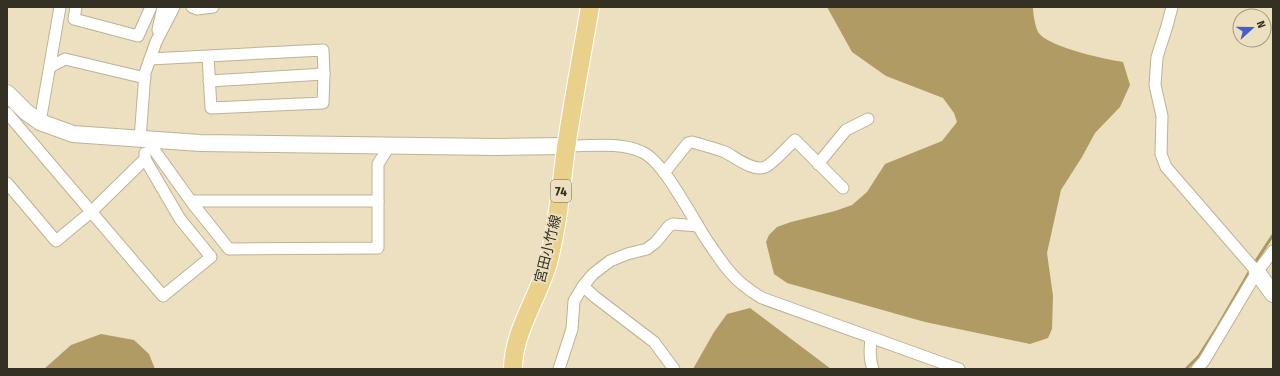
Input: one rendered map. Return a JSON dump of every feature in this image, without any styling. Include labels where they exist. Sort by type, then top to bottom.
[{"type":"main road","name":"宮田小竹線","points":[[514,369],[513,357],[520,333],[538,292],[548,263],[556,230],[567,146],[590,7]]},
{"type":"street","points":[[40,122],[60,7]]},
{"type":"street","points":[[76,7],[74,19],[138,36],[151,7]]},
{"type":"street","points":[[156,42],[163,7]]},
{"type":"street","points":[[7,114],[163,296],[211,257],[180,219],[145,158],[143,139],[145,73],[156,42],[174,7]]},
{"type":"street","points":[[192,7],[198,9],[213,7]]},
{"type":"street","points":[[1172,7],[1157,58],[1155,85],[1162,116],[1161,154],[1166,167],[1257,272],[1273,294]]},
{"type":"street","points":[[150,59],[323,50],[324,104],[211,108],[208,56]]},
{"type":"street","points":[[50,67],[65,59],[145,78]]},
{"type":"street","points":[[209,81],[324,74]]},
{"type":"street","points":[[7,94],[26,112],[40,122],[73,134],[200,143],[390,145],[496,148],[610,146],[630,148],[643,152],[664,173],[698,226],[729,270],[741,283],[762,298],[959,369]]},
{"type":"street","points":[[818,164],[846,130],[868,119]]},
{"type":"street","points":[[143,139],[228,249],[378,248],[378,164],[390,145]]},
{"type":"street","points":[[664,173],[688,143],[692,142],[726,153],[750,166],[765,168],[795,140],[843,188]]},
{"type":"street","points":[[7,183],[56,241],[91,212],[145,158]]},
{"type":"street","points":[[191,201],[378,201]]},
{"type":"street","points":[[559,369],[572,329],[574,301],[583,286],[593,274],[610,261],[627,254],[647,249],[656,242],[668,226],[673,224],[698,226]]},
{"type":"street","points":[[1197,369],[1204,361],[1257,272],[1273,251]]},
{"type":"street","points":[[583,286],[595,297],[654,342],[674,369]]},
{"type":"street","points":[[871,338],[870,355],[873,369]]},
{"type":"shaded area","points":[[827,7],[1033,7],[1034,20],[1038,32],[1043,37],[1053,43],[1077,52],[1123,62],[1130,85],[1120,107],[1095,133],[1061,190],[1047,253],[1053,296],[1052,329],[1048,338],[1030,344],[925,322],[787,283],[774,274],[766,242],[769,235],[777,227],[852,205],[867,192],[885,164],[942,141],[957,122],[954,113],[943,98],[886,76],[852,52]]},
{"type":"shaded area","points":[[750,308],[831,369],[693,369],[714,332],[727,314]]},
{"type":"shaded area","points":[[101,334],[134,340],[149,354],[155,369],[44,369],[71,345]]},
{"type":"waterway","points":[[1254,264],[1273,235]]},
{"type":"waterway","points":[[1186,369],[1199,356],[1251,269]]}]
